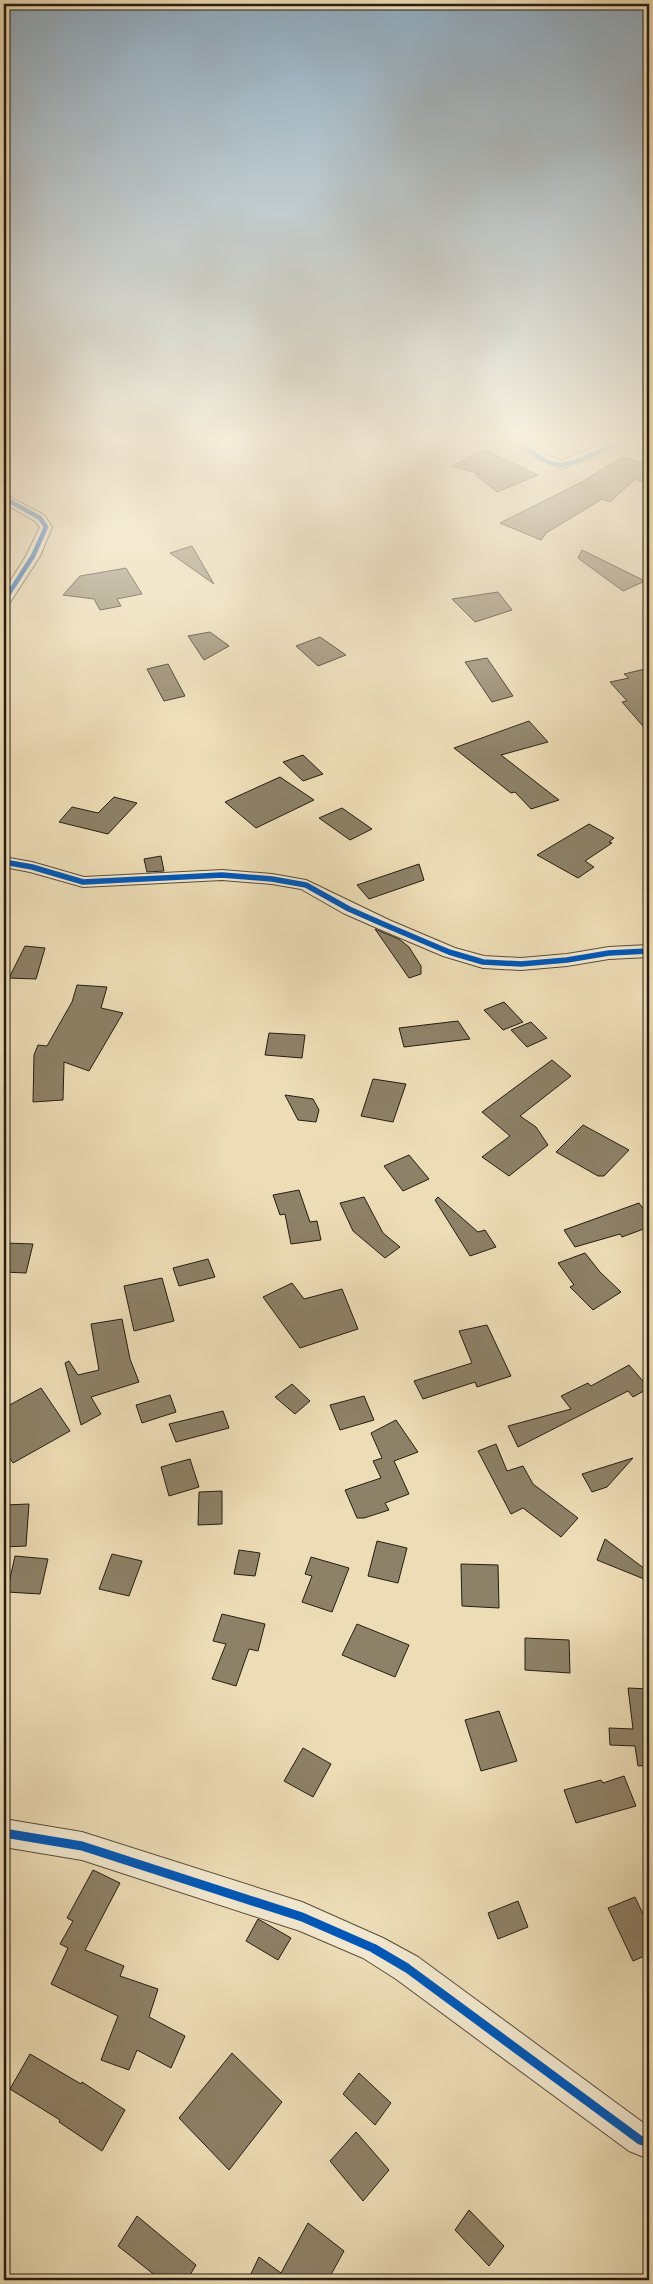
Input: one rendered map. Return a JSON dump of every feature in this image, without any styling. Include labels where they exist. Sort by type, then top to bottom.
[{"type":"street","points":[[4,601],[34,556],[40,543]]},
{"type":"street","points":[[4,862],[83,882],[222,875],[272,879],[306,885],[383,924],[449,952],[483,962],[521,964],[567,960],[609,953],[649,952]]},
{"type":"street","points":[[4,1833],[82,1846],[302,1917],[373,1948],[407,1968],[640,2140],[649,2143]]},
{"type":"building","points":[[192,546],[214,584],[170,553]]},
{"type":"building","points":[[582,550],[645,581],[623,591],[578,558]]},
{"type":"building","points":[[126,568],[142,594],[117,599],[121,606],[100,610],[94,599],[63,595],[80,576]]},
{"type":"building","points":[[498,592],[512,610],[475,622],[452,599]]},
{"type":"building","points":[[210,632],[229,646],[204,660],[188,636]]},
{"type":"building","points":[[320,637],[346,655],[318,666],[296,646]]},
{"type":"building","points":[[487,658],[513,696],[492,702],[465,662]]},
{"type":"building","points":[[168,664],[185,696],[164,701],[147,669]]},
{"type":"building","points":[[649,668],[649,733],[622,702],[627,701],[610,682],[629,678],[624,674]]},
{"type":"building","points":[[529,721],[548,742],[501,755],[559,800],[531,809],[515,792],[511,793],[454,748]]},
{"type":"building","points":[[303,755],[323,774],[303,781],[283,762]]},
{"type":"building","points":[[280,777],[314,800],[256,828],[225,802]]},
{"type":"building","points":[[114,797],[137,803],[108,834],[59,822],[72,807],[98,813]]},
{"type":"building","points":[[342,808],[372,829],[350,840],[319,818]]},
{"type":"building","points":[[589,824],[614,838],[609,842],[612,843],[585,861],[594,867],[578,878],[537,855]]},
{"type":"building","points":[[161,856],[164,871],[147,872],[144,859]]},
{"type":"building","points":[[419,864],[424,880],[369,899],[357,885]]},
{"type":"building","points":[[375,929],[399,939],[409,947],[421,966],[421,974],[409,978]]},
{"type":"building","points":[[25,946],[45,948],[36,979],[9,978]]},
{"type":"building","points":[[77,985],[107,987],[101,1008],[123,1013],[89,1071],[64,1062],[63,1100],[33,1102],[34,1055],[38,1045],[47,1046],[72,1002]]},
{"type":"building","points":[[504,1002],[523,1022],[503,1030],[484,1010]]},
{"type":"building","points":[[458,1021],[470,1039],[404,1047],[399,1028]]},
{"type":"building","points":[[531,1022],[547,1038],[527,1047],[511,1030]]},
{"type":"building","points":[[269,1033],[305,1035],[302,1058],[265,1055]]},
{"type":"building","points":[[552,1060],[571,1076],[520,1116],[536,1127],[548,1145],[509,1176],[482,1157],[510,1136],[482,1112]]},
{"type":"building","points":[[373,1079],[406,1084],[393,1122],[361,1116]]},
{"type":"building","points":[[285,1095],[313,1099],[319,1110],[316,1122],[298,1120]]},
{"type":"building","points":[[583,1125],[629,1150],[604,1176],[598,1176],[556,1152]]},
{"type":"building","points":[[409,1155],[429,1179],[403,1191],[384,1166]]},
{"type":"building","points":[[299,1190],[310,1222],[317,1221],[321,1240],[291,1244],[285,1214],[280,1215],[273,1195]]},
{"type":"building","points":[[364,1197],[383,1233],[400,1247],[385,1258],[353,1231],[340,1203]]},
{"type":"building","points":[[438,1197],[478,1232],[485,1230],[496,1247],[470,1256],[435,1200]]},
{"type":"building","points":[[639,1203],[649,1217],[649,1227],[622,1237],[620,1234],[575,1247],[564,1230]]},
{"type":"building","points":[[4,1243],[33,1244],[26,1273],[4,1272]]},
{"type":"building","points":[[585,1253],[600,1272],[621,1292],[593,1310],[570,1287],[574,1285],[558,1263]]},
{"type":"building","points":[[208,1259],[215,1277],[179,1286],[173,1268]]},
{"type":"building","points":[[162,1278],[174,1321],[134,1331],[124,1286]]},
{"type":"building","points":[[292,1283],[304,1299],[342,1289],[358,1329],[300,1348],[263,1297]]},
{"type":"building","points":[[122,1319],[130,1359],[139,1382],[91,1397],[101,1414],[81,1425],[65,1363],[69,1361],[78,1375],[99,1370],[91,1324]]},
{"type":"building","points":[[487,1325],[511,1376],[477,1387],[475,1382],[423,1399],[414,1381],[472,1363],[459,1331]]},
{"type":"building","points":[[629,1365],[649,1388],[633,1397],[628,1391],[518,1447],[508,1426],[571,1409],[561,1396],[588,1383],[591,1386]]},
{"type":"building","points":[[292,1384],[310,1401],[295,1414],[275,1397]]},
{"type":"building","points":[[41,1388],[70,1431],[13,1463],[4,1449],[4,1408]]},
{"type":"building","points":[[170,1395],[176,1412],[142,1423],[136,1405]]},
{"type":"building","points":[[364,1396],[374,1420],[340,1430],[330,1405]]},
{"type":"building","points":[[223,1411],[229,1428],[176,1442],[169,1424]]},
{"type":"building","points":[[396,1420],[418,1452],[394,1461],[409,1494],[385,1503],[389,1510],[364,1518],[357,1518],[345,1490],[381,1478],[373,1461],[382,1458],[371,1433]]},
{"type":"building","points":[[496,1444],[507,1471],[523,1466],[533,1484],[578,1518],[561,1537],[523,1508],[511,1514],[478,1451]]},
{"type":"building","points":[[633,1458],[607,1487],[592,1492],[582,1474]]},
{"type":"building","points":[[190,1459],[199,1487],[169,1496],[161,1467]]},
{"type":"building","points":[[222,1491],[222,1524],[198,1525],[199,1492]]},
{"type":"building","points":[[29,1504],[26,1546],[4,1547],[4,1505]]},
{"type":"building","points":[[605,1539],[649,1572],[649,1581],[597,1560]]},
{"type":"building","points":[[377,1541],[407,1548],[398,1583],[368,1576]]},
{"type":"building","points":[[239,1550],[260,1553],[255,1576],[234,1574]]},
{"type":"building","points":[[112,1554],[142,1561],[129,1596],[99,1589]]},
{"type":"building","points":[[15,1556],[48,1559],[40,1594],[7,1592]]},
{"type":"building","points":[[311,1557],[349,1568],[332,1612],[302,1602],[312,1576],[305,1574]]},
{"type":"building","points":[[461,1564],[498,1565],[499,1608],[462,1606]]},
{"type":"building","points":[[222,1614],[265,1624],[258,1651],[249,1649],[236,1686],[212,1679],[226,1644],[213,1641]]},
{"type":"building","points":[[357,1624],[409,1645],[395,1677],[342,1655]]},
{"type":"building","points":[[525,1638],[569,1640],[570,1673],[525,1670]]},
{"type":"building","points":[[628,1688],[649,1689],[649,1765],[638,1766],[635,1746],[610,1745],[609,1728],[633,1729]]},
{"type":"building","points":[[499,1711],[517,1761],[481,1771],[465,1720]]},
{"type":"building","points":[[303,1748],[331,1764],[313,1797],[284,1781]]},
{"type":"building","points":[[624,1776],[636,1806],[576,1823],[564,1790],[601,1780],[603,1783]]},
{"type":"building","points":[[93,1870],[120,1883],[85,1950],[124,1966],[120,1976],[158,1989],[149,2017],[185,2036],[171,2068],[137,2050],[129,2070],[101,2060],[118,2016],[51,1984],[68,1948],[60,1944],[73,1921],[67,1918]]},
{"type":"building","points":[[635,1897],[649,1927],[649,1954],[633,1961],[608,1908]]},
{"type":"building","points":[[518,1901],[528,1927],[498,1939],[488,1913]]},
{"type":"building","points":[[258,1919],[291,1938],[278,1960],[246,1941]]},
{"type":"building","points":[[232,2053],[282,2102],[229,2170],[179,2118]]},
{"type":"building","points":[[30,2054],[81,2084],[82,2082],[125,2110],[102,2151],[59,2122],[60,2120],[10,2089]]},
{"type":"building","points":[[359,2073],[391,2103],[375,2125],[343,2094]]},
{"type":"building","points":[[356,2132],[389,2170],[363,2201],[330,2161]]},
{"type":"building","points":[[469,2210],[504,2246],[489,2266],[455,2230]]},
{"type":"building","points":[[137,2216],[196,2265],[187,2280],[161,2280],[118,2246]]},
{"type":"building","points":[[308,2223],[344,2251],[328,2280],[248,2280],[259,2257],[281,2273]]},
{"type":"cycle path","points":[[4,601],[33,556],[39,543]]},
{"type":"cycle path","points":[[4,862],[32,867],[83,882],[222,875],[272,879],[306,885],[349,909],[383,924],[449,952],[483,962],[521,964],[567,960],[609,953],[649,951]]},
{"type":"cycle path","points":[[4,1833],[82,1846],[302,1917],[373,1948],[407,1968],[640,2140],[649,2143]]}]
